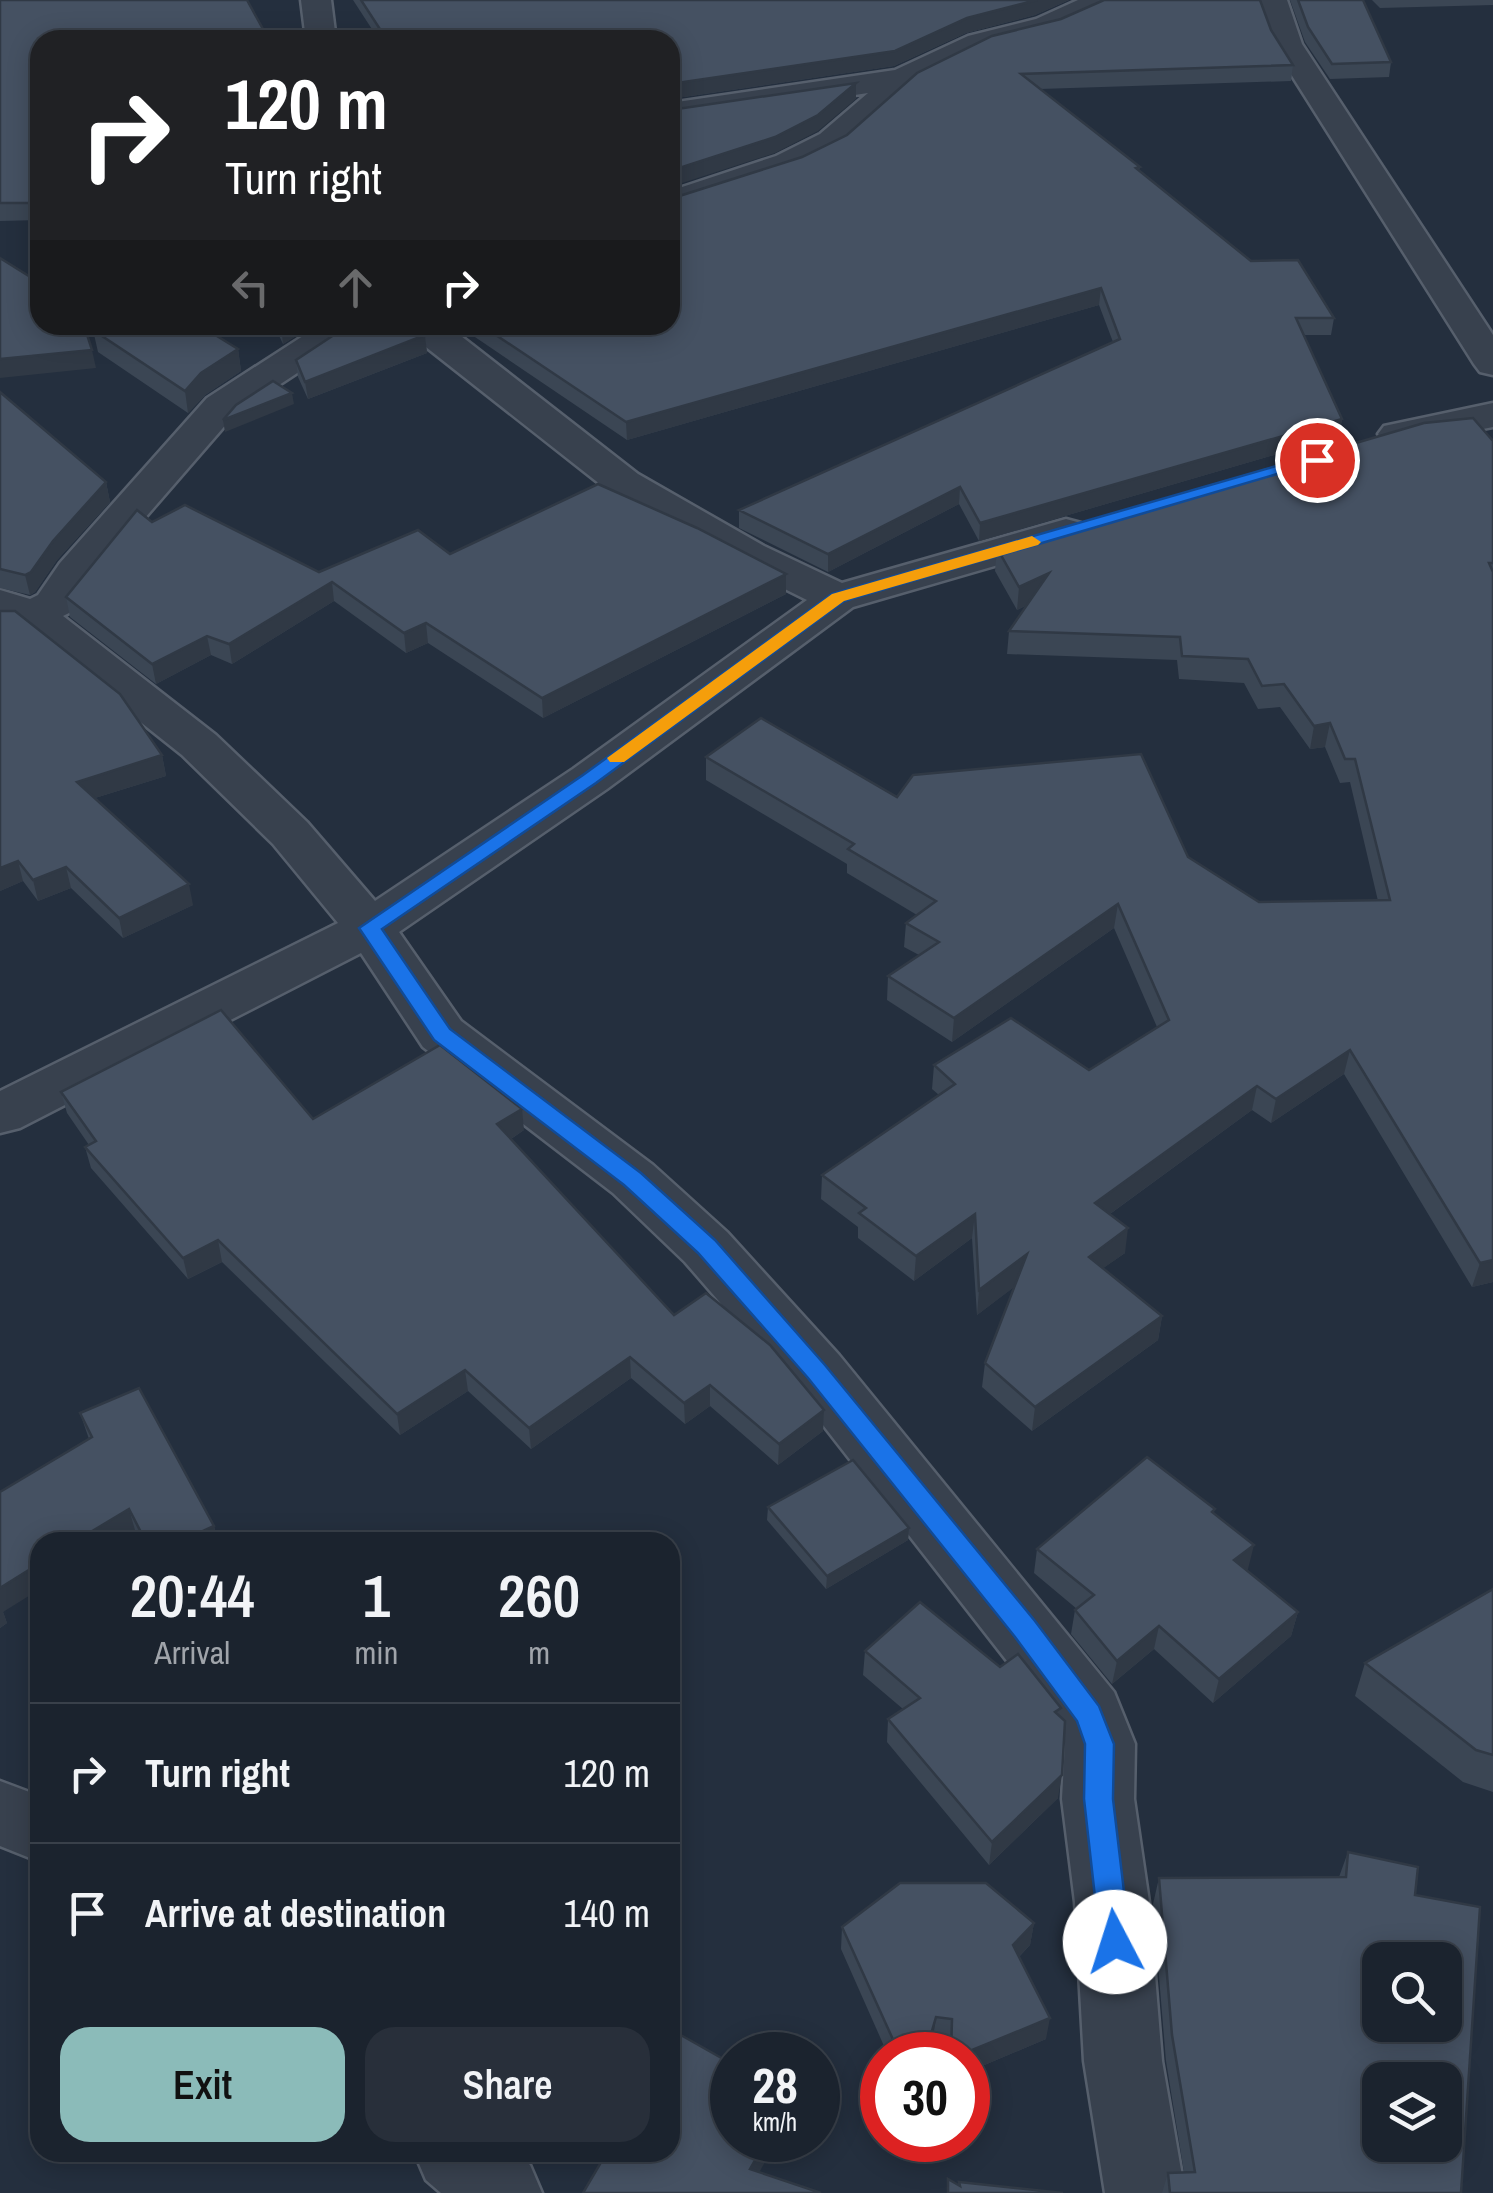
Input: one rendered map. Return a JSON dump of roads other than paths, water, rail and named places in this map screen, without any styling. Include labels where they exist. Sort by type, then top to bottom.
[{"type":"street","points":[[316,0],[320,30]]},
{"type":"street","points":[[680,199],[788,163],[832,141],[903,78],[979,42],[1048,26],[1103,0]]},
{"type":"street","points":[[1272,0],[1288,44],[1493,364]]},
{"type":"street","points":[[680,111],[903,78]]},
{"type":"street","points":[[11,610],[54,604],[75,572],[221,406],[331,335]]},
{"type":"street","points":[[435,335],[624,483],[749,555],[838,598]]},
{"type":"street","points":[[1365,444],[1412,430],[1493,415]]},
{"type":"street","points":[[0,1114],[370,928],[590,779],[838,598],[1114,518]]},
{"type":"street","points":[[11,610],[200,745],[290,833],[370,928],[442,1034],[632,1179],[706,1246],[816,1372],[1025,1629],[1088,1714],[1100,1744],[1098,1799],[1112,1902],[1124,2061],[1145,2193]]},
{"type":"street","points":[[0,1814],[30,1826]]},
{"type":"street","points":[[466,2162],[502,2193]]}]
